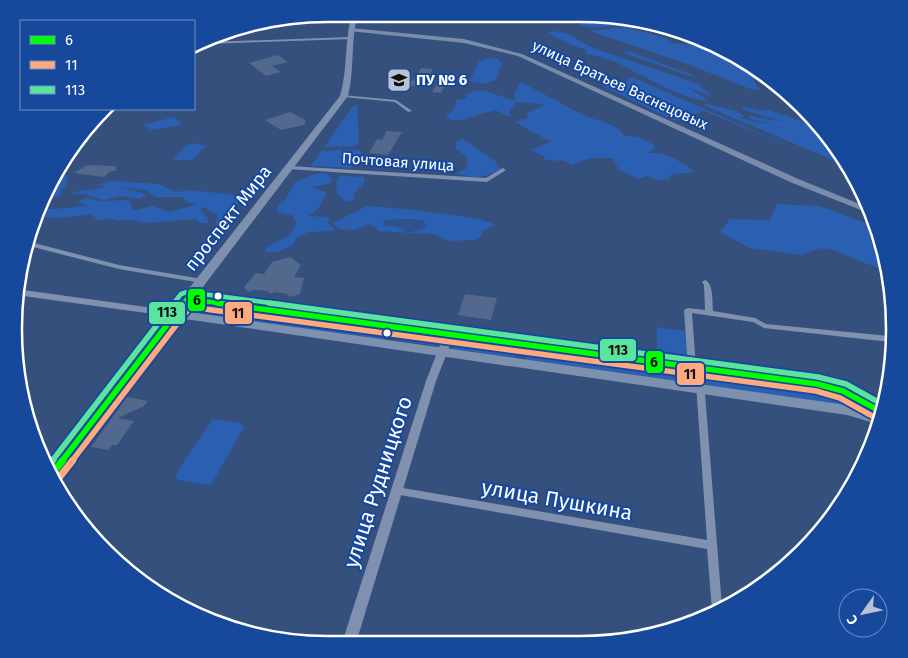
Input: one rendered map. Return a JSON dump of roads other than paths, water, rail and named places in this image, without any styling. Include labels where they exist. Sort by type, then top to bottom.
[{"type":"main road","name":"проспект Мира","points":[[56,469],[344,96],[353,22]]},
{"type":"main road","name":"улица Братьев Васнецовых","points":[[351,34],[464,41],[520,55],[793,180],[860,208]]},
{"type":"main road","points":[[187,300],[817,384],[843,391],[875,408]]},
{"type":"main road","points":[[175,314],[847,410],[872,417]]},
{"type":"street","points":[[222,42],[351,34]]},
{"type":"street","points":[[344,96],[396,101],[410,111]]},
{"type":"street","name":"Почтовая улица","points":[[290,168],[487,180],[503,170]]},
{"type":"street","points":[[34,245],[119,267],[202,281]]},
{"type":"street","points":[[705,282],[707,284],[708,313]]},
{"type":"street","points":[[25,293],[175,314]]},
{"type":"street","points":[[716,603],[700,390],[695,368],[688,310],[755,320],[764,326],[886,339]]},
{"type":"street","name":"улица Рудницкого","points":[[351,636],[396,491],[448,335]]},
{"type":"street","name":"улица Пушкина","points":[[396,491],[712,545]]},
{"type":"place","name":"ПУ № 6","points":[[399,80]]}]
